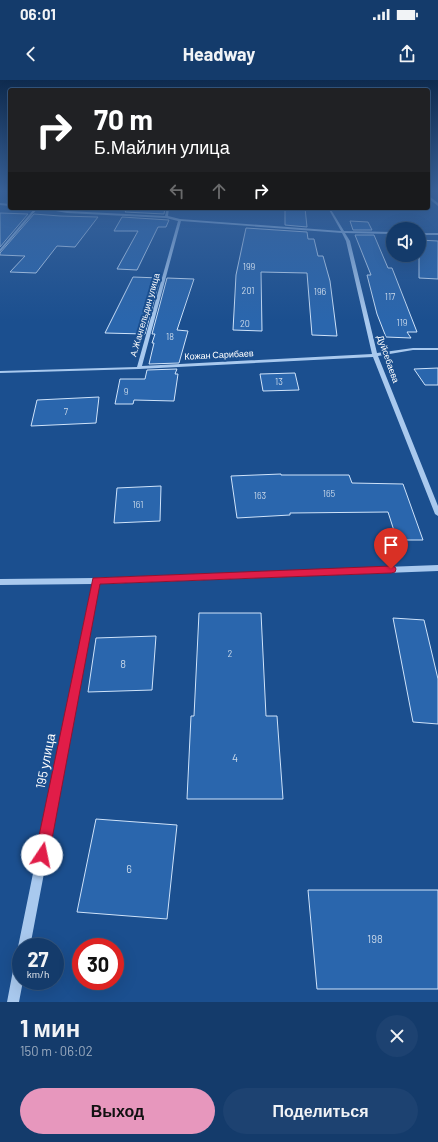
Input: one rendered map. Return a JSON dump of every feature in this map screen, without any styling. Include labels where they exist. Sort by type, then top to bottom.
[{"type":"street","points":[[0,250],[13,235]]},
{"type":"street","name":"А.Жангельдин улица","points":[[139,368],[176,235]]},
{"type":"street","name":"Дуйсебаева","points":[[344,235],[348,241],[375,355],[438,514]]},
{"type":"street","name":"Кожан Сарибаев","points":[[0,372],[139,368],[375,355],[413,349],[438,348]]},
{"type":"street","points":[[0,582],[96,581],[438,568]]},
{"type":"street","name":"195 улица","points":[[26,938],[96,581]]},
{"type":"street","points":[[13,1002],[15,990]]},
{"type":"building","points":[[0,235],[10,235],[0,247]]},
{"type":"building","points":[[16,235],[84,235],[75,247],[57,246],[36,273],[10,272],[25,256],[0,255],[0,253]]},
{"type":"building","points":[[136,235],[154,235],[137,270],[117,269]]},
{"type":"building","points":[[245,235],[307,235],[308,239],[314,239],[318,256],[323,256],[330,281],[337,336],[312,335],[307,273],[261,272],[262,331],[233,330],[236,275]]},
{"type":"building","points":[[355,235],[374,235],[388,268],[392,268],[417,332],[407,332],[411,338],[386,337],[377,314],[367,275],[371,275]]},
{"type":"building","points":[[426,240],[438,241],[438,279],[419,278],[419,262],[426,262]]},
{"type":"building","points":[[133,277],[160,278],[145,334],[105,333]]},
{"type":"building","points":[[167,278],[194,279],[177,330],[188,331],[179,363],[149,364],[155,334],[152,334]]},
{"type":"building","points":[[438,368],[438,385],[425,385],[414,369]]},
{"type":"building","points":[[177,369],[175,374],[178,374],[174,401],[134,400],[133,404],[115,404],[120,379],[145,379],[147,370]]},
{"type":"building","points":[[295,373],[299,390],[263,391],[260,374]]},
{"type":"building","points":[[99,397],[96,423],[31,426],[37,400]]},
{"type":"building","points":[[281,474],[349,475],[352,483],[403,484],[423,540],[397,540],[388,512],[290,513],[290,515],[237,518],[231,476]]},
{"type":"building","points":[[161,486],[160,521],[114,523],[117,488]]},
{"type":"building","points":[[199,613],[261,613],[266,716],[277,716],[283,799],[187,799],[191,716],[194,716]]},
{"type":"building","points":[[393,618],[424,620],[438,679],[438,724],[413,722]]},
{"type":"building","points":[[156,636],[152,690],[88,692],[96,638]]},
{"type":"building","points":[[96,819],[177,825],[167,919],[77,912]]},
{"type":"building","points":[[308,890],[438,890],[438,989],[317,989]]},
{"type":"route","points":[[42,855],[96,581],[391,569]]}]
